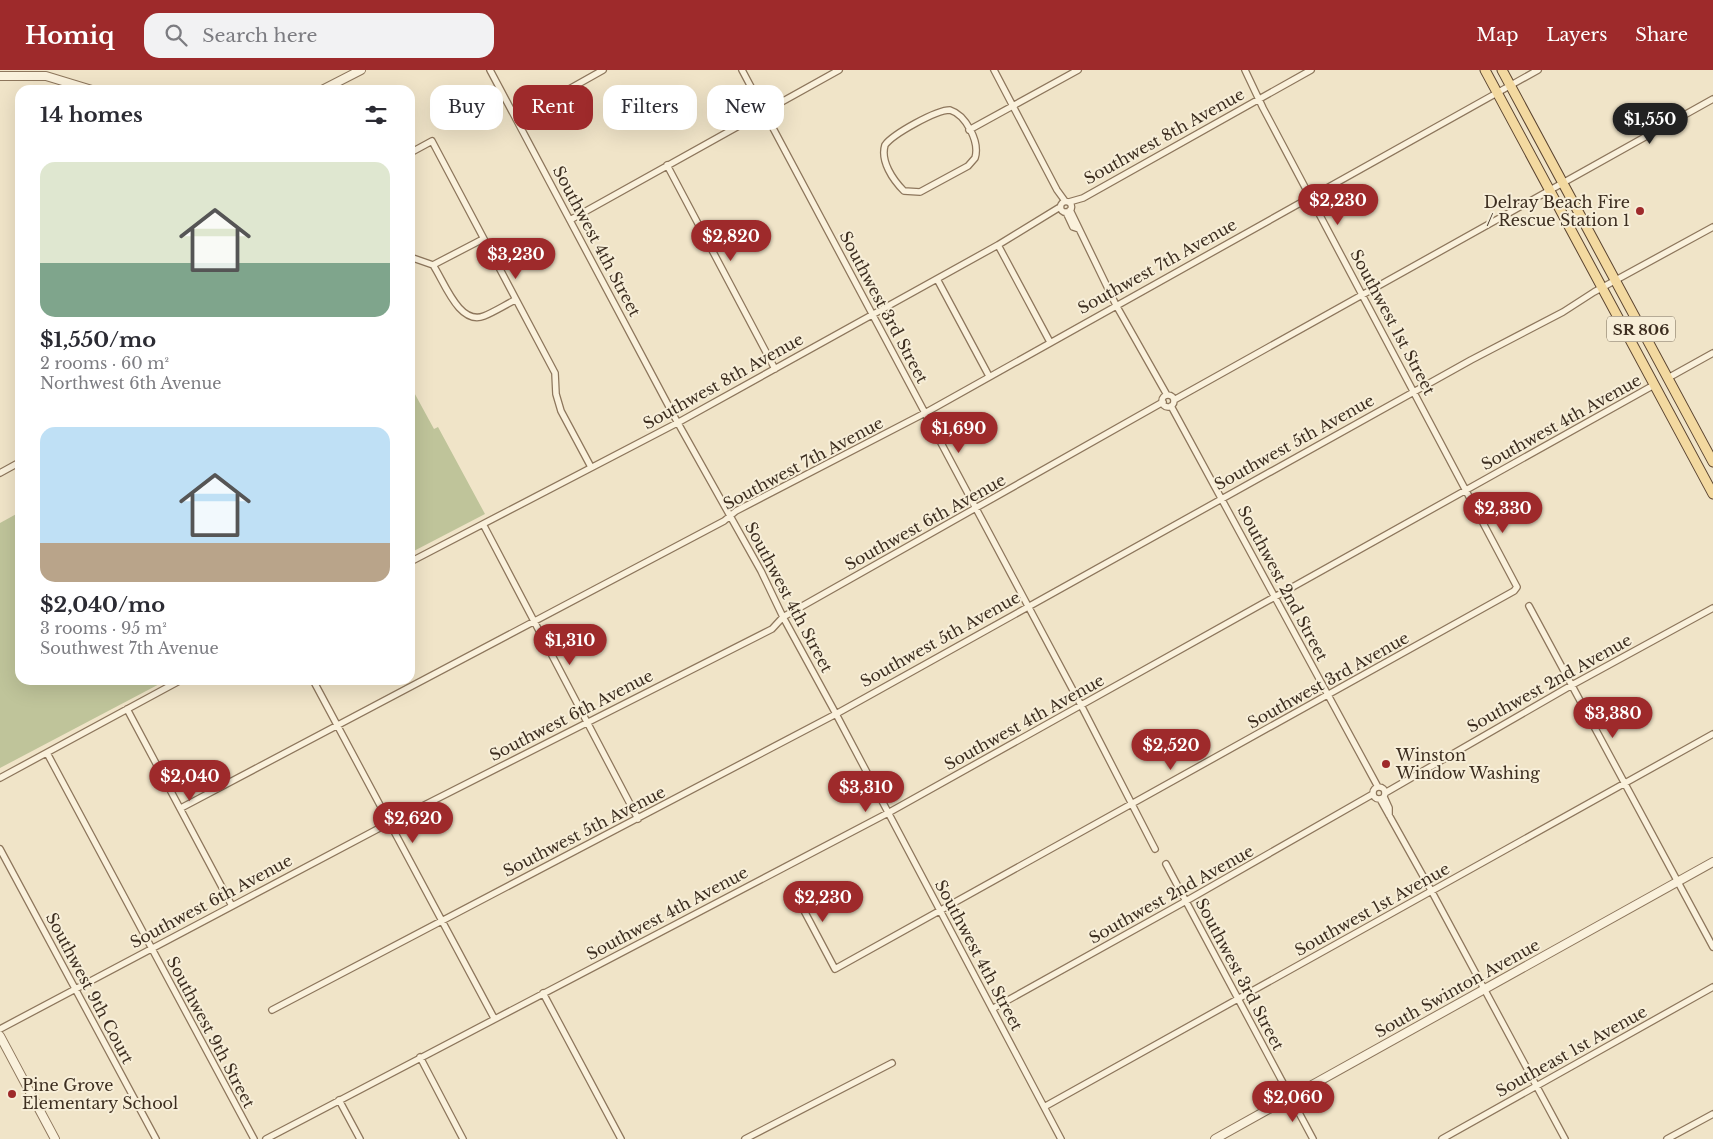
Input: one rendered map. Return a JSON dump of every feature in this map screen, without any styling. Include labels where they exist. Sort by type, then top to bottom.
[{"type":"main road","name":"SR 806","points":[[1485,70],[1654,385],[1710,481],[1713,494]]},
{"type":"main road","name":"SR 806","points":[[1502,70],[1713,462]]},
{"type":"main road","points":[[1640,358],[1657,376],[1668,378]]},
{"type":"main road","points":[[1654,385],[1659,385],[1669,390],[1684,408]]},
{"type":"street","points":[[332,85],[361,70]]},
{"type":"street","name":"Southwest 4th Street","points":[[490,70],[513,113]]},
{"type":"street","points":[[576,85],[603,70]]},
{"type":"street","name":"Southwest 3rd Street","points":[[742,70],[750,85]]},
{"type":"street","points":[[784,100],[839,70]]},
{"type":"street","name":"Southwest 2nd Street","points":[[994,70],[1066,207],[1073,226],[1079,229],[1116,305],[1222,498],[1379,793],[1389,808],[1389,815],[1565,1139]]},
{"type":"street","points":[[969,130],[1078,70]]},
{"type":"street","name":"Southwest 1st Street","points":[[1245,70],[1310,197],[1415,391],[1517,587]]},
{"type":"street","name":"Southwest 8th Avenue","points":[[415,559],[679,422],[1046,217],[1058,215],[1066,207],[1312,70]]},
{"type":"street","name":"Southwest 7th Avenue","points":[[181,808],[534,623],[730,518],[745,507],[925,413],[1538,70]]},
{"type":"street","points":[[0,76],[46,76],[76,85]]},
{"type":"street","name":"Southwest 6th Avenue","points":[[0,1028],[390,823],[772,629],[783,617],[1147,412],[1713,98]]},
{"type":"street","points":[[944,110],[960,115],[969,130],[977,147],[972,163],[920,192],[909,193],[897,184],[884,156],[885,145],[893,137],[944,110]]},
{"type":"street","name":"Southwest 4th Street","points":[[522,130],[730,518],[761,570],[783,617],[1060,1139]]},
{"type":"street","points":[[570,220],[729,130]]},
{"type":"street","name":"Southwest 3rd Street","points":[[773,130],[1081,705],[1155,849]]},
{"type":"street","points":[[415,150],[432,142],[555,373],[556,394],[561,411],[591,467]]},
{"type":"street","points":[[667,165],[775,369]]},
{"type":"street","name":"Southwest 5th Avenue","points":[[272,1010],[836,714],[1713,227]]},
{"type":"street","points":[[433,265],[483,239]]},
{"type":"street","points":[[998,245],[1050,342]]},
{"type":"street","points":[[415,259],[433,265],[459,309],[468,316],[483,317],[515,300]]},
{"type":"street","points":[[937,279],[989,376]]},
{"type":"street","points":[[1668,378],[1713,353]]},
{"type":"street","name":"Southwest 4th Avenue","points":[[266,1139],[888,813],[1654,385]]},
{"type":"street","points":[[0,472],[15,464]]},
{"type":"street","points":[[482,524],[588,721],[638,819]]},
{"type":"street","name":"Southwest 3rd Avenue","points":[[792,888],[835,968],[1328,696],[1514,591],[1517,587]]},
{"type":"street","points":[[1529,606],[1713,947]]},
{"type":"street","name":"Southwest 2nd Avenue","points":[[992,1009],[1713,608]]},
{"type":"street","points":[[0,778],[172,685]]},
{"type":"street","points":[[316,685],[494,1018]]},
{"type":"street","points":[[127,709],[232,906]]},
{"type":"street","name":"Southwest 1st Avenue","points":[[1044,1107],[1713,734]]},
{"type":"street","name":"Southwest 9th Street","points":[[47,753],[254,1139]]},
{"type":"street","name":"Southwest 9th Court","points":[[0,849],[156,1139]]},
{"type":"street","name":"South Swinton Avenue","points":[[1215,1139],[1713,862]]},
{"type":"street","name":"Southwest 3rd Street","points":[[1166,864],[1313,1139]]},
{"type":"street","name":"Southeast 1st Avenue","points":[[1442,1139],[1713,988]]},
{"type":"street","points":[[544,993],[621,1139]]},
{"type":"street","points":[[0,1036],[55,1139]]},
{"type":"street","points":[[420,1057],[463,1139]]},
{"type":"street","points":[[745,1139],[892,1063]]},
{"type":"street","points":[[339,1100],[360,1139]]},
{"type":"street","points":[[1667,1139],[1713,1114]]},
{"type":"green space","points":[[415,394],[434,429],[438,427],[485,514],[415,550]]},
{"type":"green space","points":[[15,515],[15,685],[158,685],[0,768],[0,523]]},
{"type":"place","name":"Delray Beach Fire / Rescue Station 1","points":[[1640,211]]},
{"type":"place","name":"Winston Window Washing","points":[[1386,764]]},
{"type":"place","name":"Pine Grove Elementary School","points":[[12,1094]]}]
